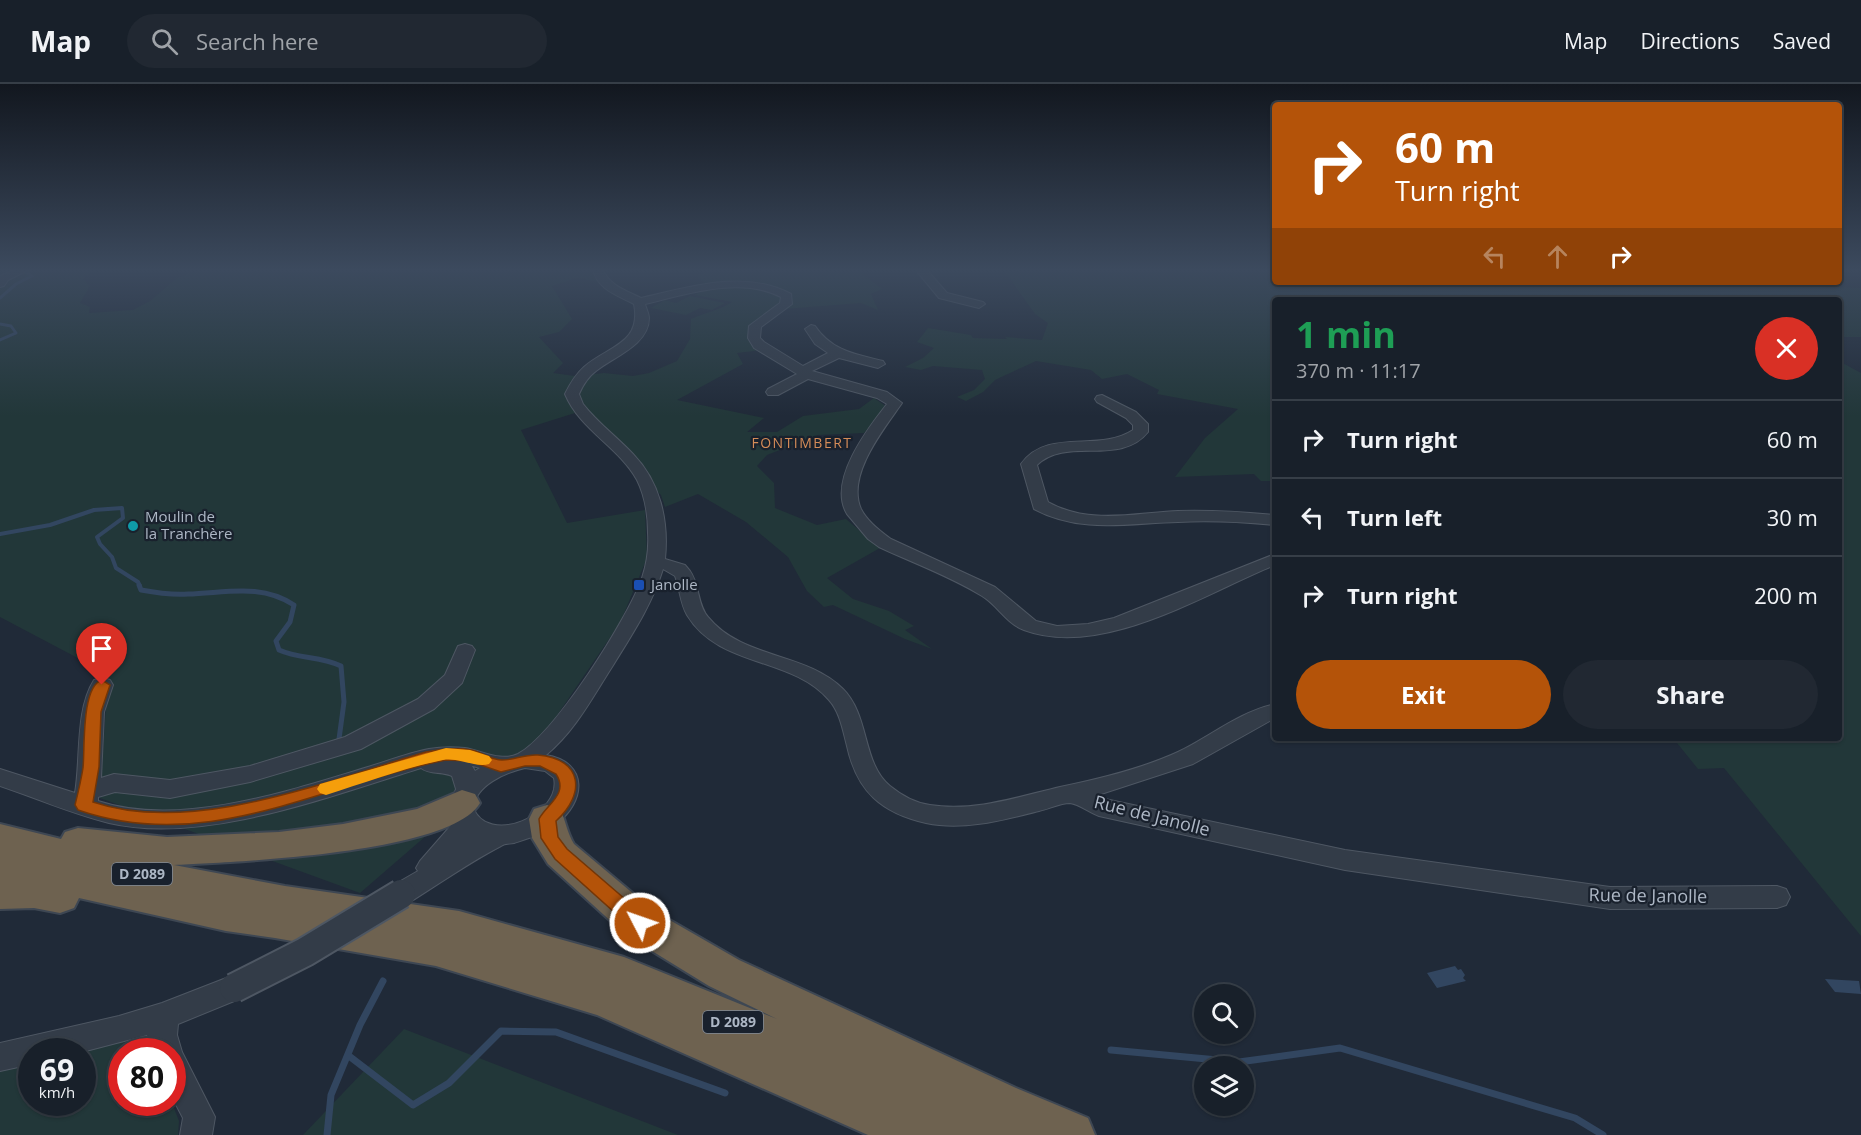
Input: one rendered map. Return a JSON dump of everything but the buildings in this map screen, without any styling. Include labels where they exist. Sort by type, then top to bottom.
[{"type":"highway","points":[[0,837],[45,837],[115,848],[167,851],[279,846],[343,838],[425,821],[466,806]]},
{"type":"highway","points":[[547,819],[550,838],[561,854],[640,923],[724,973],[999,1104],[1071,1135]]},
{"type":"highway","name":"D 2089","points":[[0,837],[151,876],[285,902],[459,928],[624,975],[999,1135]]},
{"type":"highway","name":"D 2089","points":[[0,865],[226,915],[275,921],[436,949],[605,998],[923,1135]]},
{"type":"highway","points":[[0,892],[34,892],[159,916],[226,915]]},
{"type":"street","points":[[525,760],[553,736],[578,704],[639,608],[655,564],[656,515],[647,483],[637,465],[578,408],[572,394],[574,385],[587,370],[629,344],[644,325],[643,318]]},
{"type":"street","points":[[765,318],[755,326],[754,338],[759,345],[805,372],[882,395],[896,403],[866,441],[850,485],[853,510],[865,525],[885,543],[917,559],[957,574],[992,593],[1016,617],[1028,625],[1045,630],[1077,633],[1109,625],[1209,588],[1272,560]]},
{"type":"street","points":[[811,329],[819,341],[837,354],[878,364]]},
{"type":"street","points":[[773,392],[837,354]]},
{"type":"street","points":[[1102,399],[1131,415],[1141,424],[1140,432],[1123,445],[1064,446],[1043,451],[1034,457],[1029,464],[1040,505],[1055,515],[1090,522],[1165,517],[1234,516],[1272,520]]},
{"type":"street","points":[[655,564],[669,563],[682,570],[692,606],[700,621],[716,636],[736,649],[801,671],[823,683],[838,695],[852,724],[862,766],[878,790],[893,801],[932,817],[956,817],[1001,810],[1125,779],[1185,758],[1263,714],[1272,712]]},
{"type":"street","points":[[85,798],[114,783],[170,789],[250,774],[353,743],[426,704],[454,678],[465,650]]},
{"type":"street","points":[[85,798],[91,767],[93,712],[102,685]]},
{"type":"street","points":[[554,764],[578,704]]},
{"type":"street","points":[[0,777],[85,798],[110,814],[168,819],[220,814],[280,802],[446,754],[470,755],[501,766]]},
{"type":"street","points":[[401,894],[439,858],[466,806],[483,776],[501,766],[525,760],[540,760],[554,764],[567,778],[569,787],[566,798],[559,809],[547,819],[515,833],[486,834],[466,806],[463,771],[438,763],[402,766]]},
{"type":"street","name":"Rue de Janolle","points":[[1072,794],[1099,807],[1345,860],[1610,898],[1778,897]]},
{"type":"street","points":[[0,1057],[119,1030],[164,1016],[234,988],[305,952],[498,835]]},
{"type":"street","points":[[163,1038],[164,1016]]},
{"type":"street","points":[[186,1091],[199,1117],[196,1135]]},
{"type":"green space","points":[[0,318],[571,318],[559,332],[539,337],[563,363],[553,373],[575,376],[604,373],[633,376],[649,373],[677,361],[690,339],[691,319],[771,318],[752,331],[762,350],[737,353],[743,364],[677,400],[764,418],[747,432],[777,432],[803,416],[859,409],[874,398],[887,407],[864,433],[818,435],[767,455],[757,466],[774,483],[775,508],[817,525],[846,519],[880,548],[827,578],[853,599],[889,611],[914,626],[905,630],[932,649],[905,639],[833,605],[824,607],[807,591],[788,557],[746,522],[698,494],[665,507],[661,495],[575,413],[521,430],[567,523],[645,510],[647,558],[620,623],[545,733],[360,893],[100,798],[108,674],[0,617]]},
{"type":"green space","points":[[1041,318],[1272,318],[1272,481],[1261,481],[1254,474],[1175,477],[1205,438],[1238,409],[1157,394],[1159,390],[1127,374],[1102,379],[1091,370],[1036,361],[995,380],[983,392],[966,401],[957,397],[974,390],[985,379],[982,370],[933,366],[921,370],[905,367],[923,358],[934,348],[917,342],[928,328],[971,335],[973,338],[1007,339],[1005,337],[1042,340],[1048,323]]},
{"type":"green space","points":[[1842,318],[1861,318],[1861,337],[1842,337]]},
{"type":"green space","points":[[1842,363],[1861,373],[1861,936],[1724,768],[1698,769],[1675,741],[1842,741]]},
{"type":"green space","points":[[404,1029],[678,1135],[303,1135]]},
{"type":"green space","points":[[108,1044],[108,1116],[177,1116],[178,1135],[0,1135],[0,1070],[18,1065],[18,1116],[96,1116],[96,1048]]},
{"type":"water","points":[[1455,966],[1458,970],[1461,969],[1466,981],[1437,988],[1427,973]]},
{"type":"water","points":[[1825,979],[1859,981],[1861,994],[1835,992]]},
{"type":"waterway","points":[[0,324],[11,326],[16,333],[0,340]]},
{"type":"waterway","points":[[0,534],[50,525],[94,510],[122,508],[123,518],[97,537],[112,557],[116,568],[138,582],[140,586]]},
{"type":"waterway","points":[[139,585],[141,590],[170,594],[256,592],[282,598],[294,605],[290,622],[276,641],[279,650],[341,666],[344,702],[339,739]]},
{"type":"waterway","points":[[327,1135],[331,1095],[360,1025],[383,981]]},
{"type":"waterway","points":[[349,1056],[413,1105],[449,1083],[501,1031],[556,1032],[725,1093]]},
{"type":"waterway","points":[[1111,1050],[1239,1062],[1340,1048],[1575,1118],[1603,1135]]},
{"type":"slow traffic","points":[[326,789],[446,754],[470,755],[483,760]]},
{"type":"place","name":"Moulin de la Tranchère","points":[[133,526]]},
{"type":"place","name":"Janolle","points":[[639,585]]},
{"type":"district","name":"FONTIMBERT","points":[[802,443]]},
{"type":"route","points":[[102,685],[93,712],[91,767],[84,805],[110,814],[168,819],[220,814],[280,802],[446,754],[470,755],[501,766],[525,760],[540,760],[554,764],[562,770],[569,787],[566,798],[559,809],[547,819],[550,838],[561,854],[640,923]]}]
